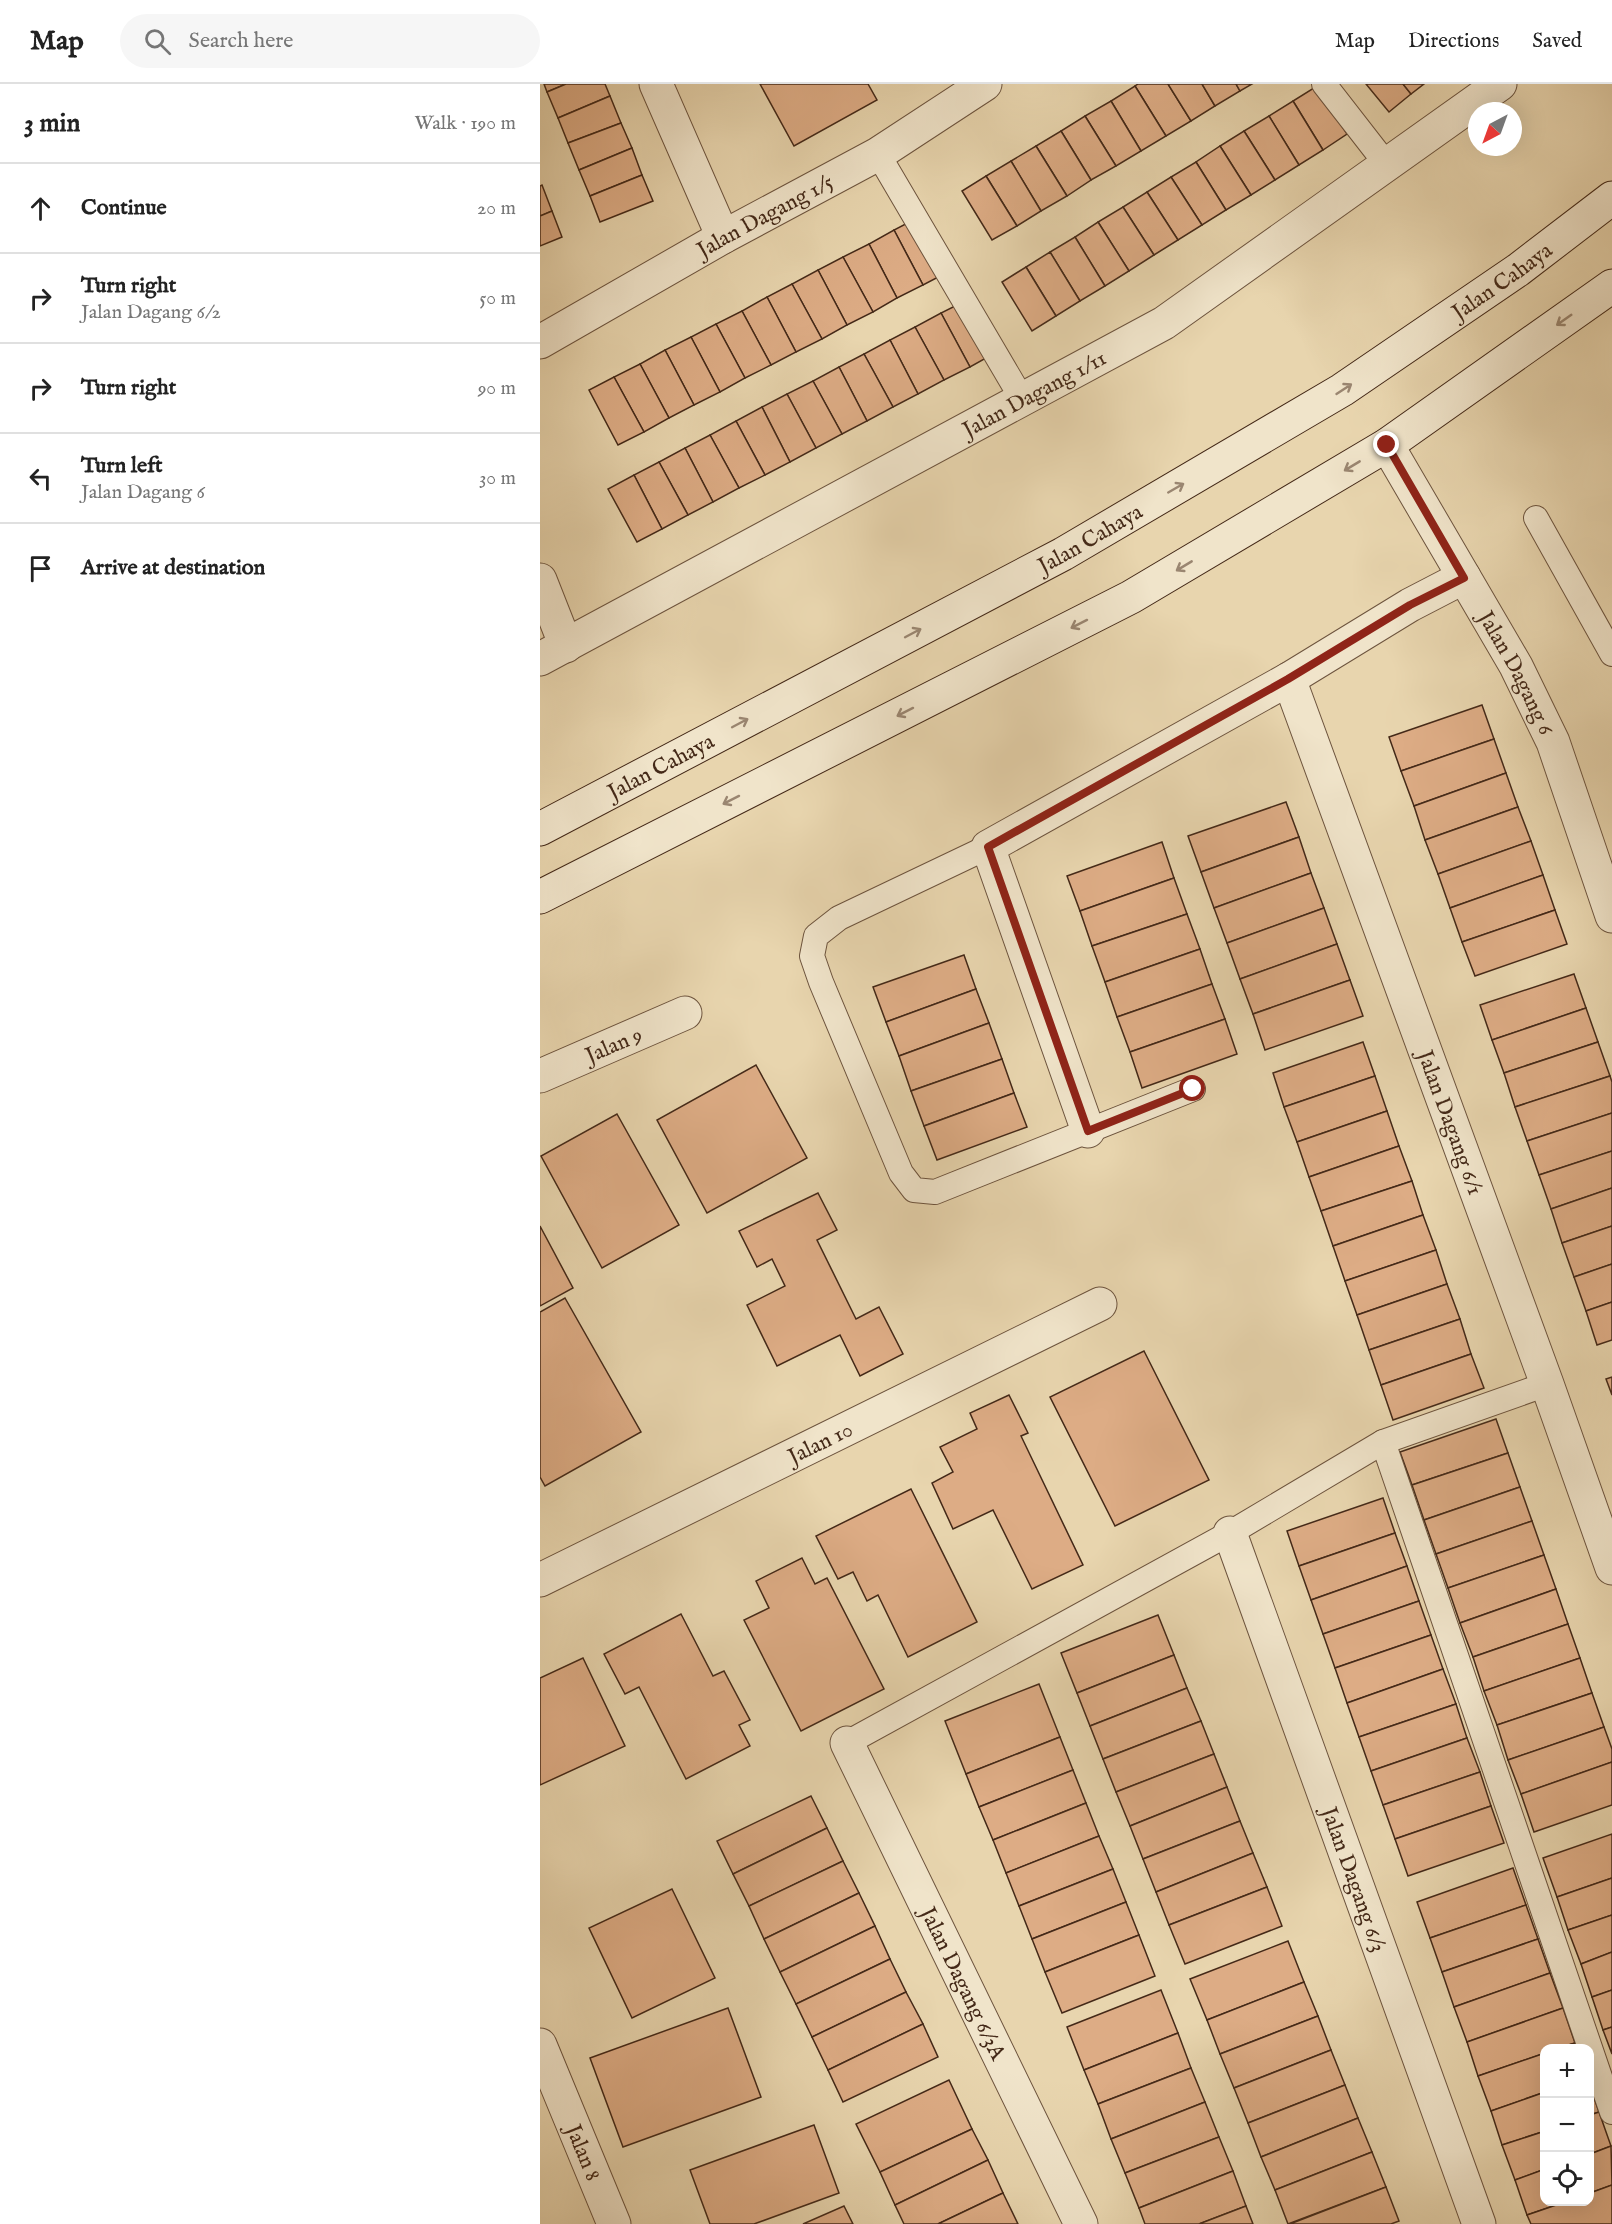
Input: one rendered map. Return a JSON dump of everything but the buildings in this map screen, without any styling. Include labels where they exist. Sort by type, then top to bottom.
[{"type":"street","points":[[656,84],[723,237]]},
{"type":"street","name":"Jalan Dagang 1/5","points":[[540,342],[723,237],[878,154],[985,84]]},
{"type":"street","name":"Jalan Dagang 1/11","points":[[553,652],[1164,323],[1500,84]]},
{"type":"street","name":"Jalan Cahaya","points":[[540,829],[1063,554],[1342,390],[1518,270],[1612,198]]},
{"type":"street","points":[[540,897],[1131,597],[1387,445],[1612,286]]},
{"type":"street","name":"Jalan Dagang 6","points":[[1387,445],[1516,666],[1553,742],[1602,854],[1612,915]]},
{"type":"street","points":[[1088,1131],[988,847],[1288,679],[1410,605],[1464,578]]},
{"type":"street","points":[[540,579],[553,652]]},
{"type":"street","name":"Jalan Dagang 6/1","points":[[1288,679],[1547,1384],[1612,1568]]},
{"type":"street","name":"Jalan 9","points":[[540,1076],[685,1013]]},
{"type":"street","name":"Jalan 10","points":[[540,1580],[1100,1305]]},
{"type":"street","name":"Jalan Dagang 6/3","points":[[1230,1533],[1479,2224]]},
{"type":"street","name":"Jalan Dagang 6/3A","points":[[848,1743],[1081,2224]]},
{"type":"street","name":"Jalan 8","points":[[540,2046],[614,2224]]},
{"type":"lane","points":[[1324,84],[1387,165]]},
{"type":"lane","points":[[878,154],[1022,399]]},
{"type":"lane","points":[[1536,518],[1612,654]]},
{"type":"lane","points":[[988,847],[839,918],[816,936],[812,956],[901,1173],[914,1190],[934,1192],[1193,1089]]},
{"type":"lane","points":[[848,1743],[1230,1533],[1383,1442],[1547,1384]]},
{"type":"lane","points":[[1383,1442],[1612,2112]]},
{"type":"route","points":[[1193,1089],[1088,1131],[988,847],[1288,679],[1410,605],[1464,578],[1387,445]]}]
